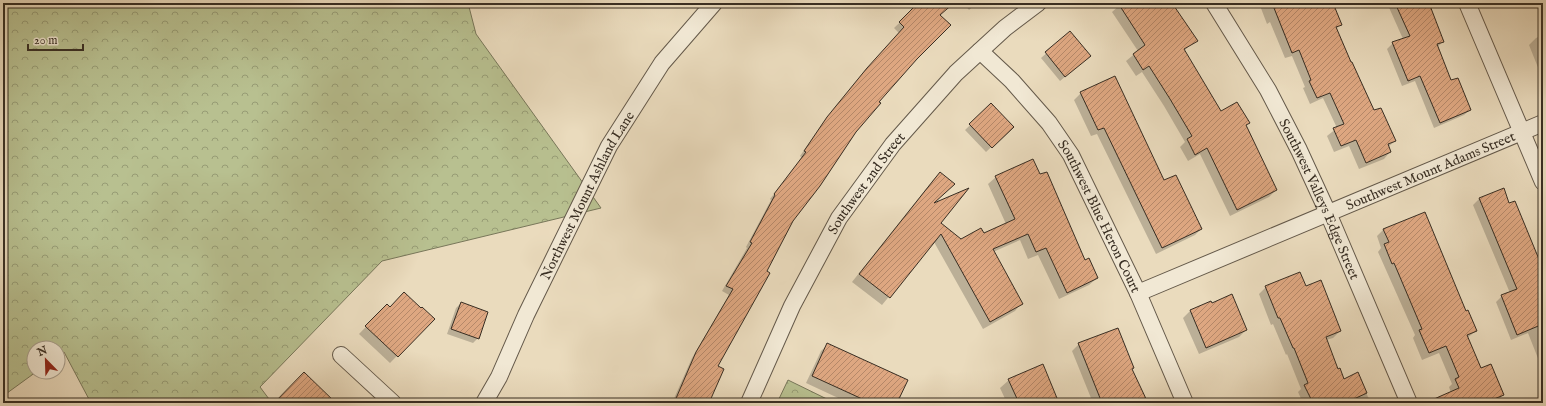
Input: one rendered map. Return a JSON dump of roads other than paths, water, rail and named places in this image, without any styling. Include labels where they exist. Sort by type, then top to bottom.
[{"type":"street","name":"Northwest Mount Ashland Lane","points":[[484,403],[499,377],[526,315],[609,146],[662,63],[714,3]]},
{"type":"street","name":"Southwest 2nd Street","points":[[749,403],[792,306],[839,218],[893,144],[956,72],[1004,28],[1038,3]]},
{"type":"street","name":"Southwest Valleys Edge Street","points":[[1214,3],[1268,90],[1299,150],[1328,213],[1409,403]]},
{"type":"street","points":[[1467,3],[1543,182]]},
{"type":"street","name":"Southwest Blue Heron Court","points":[[980,50],[1012,81],[1044,117],[1071,155],[1138,293],[1185,403]]},
{"type":"street","name":"Southwest Mount Adams Street","points":[[1138,293],[1543,123]]},
{"type":"street","points":[[341,355],[393,403]]}]
